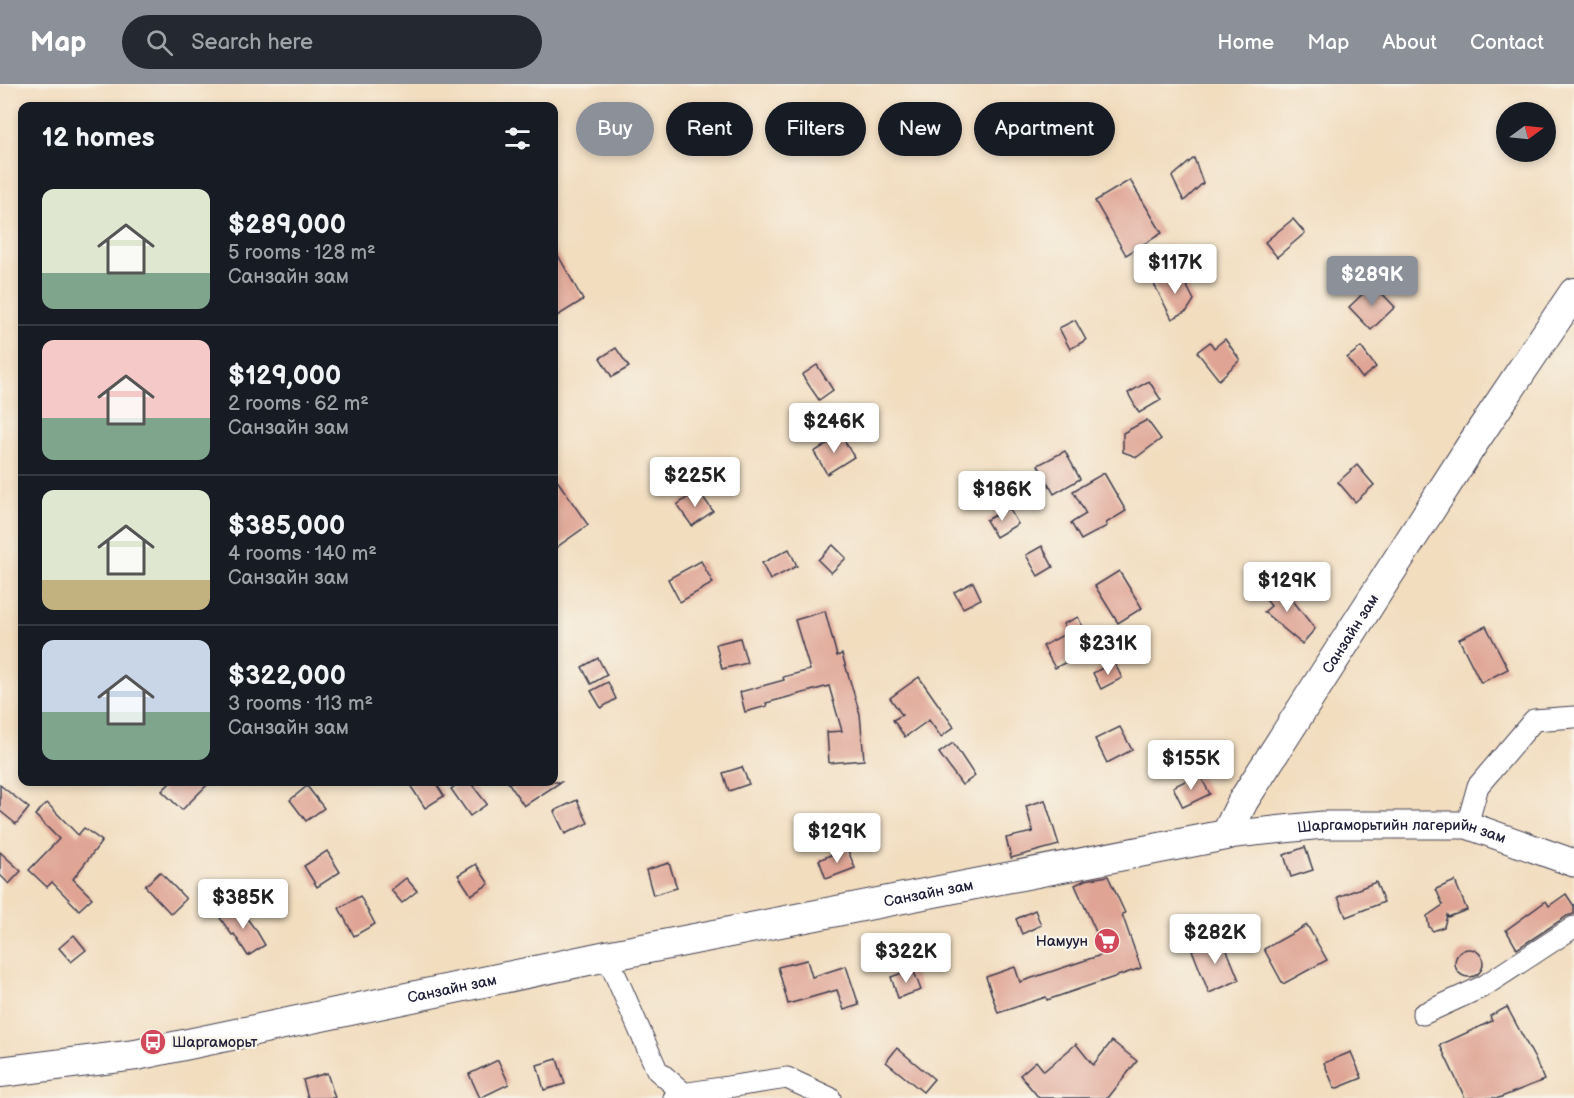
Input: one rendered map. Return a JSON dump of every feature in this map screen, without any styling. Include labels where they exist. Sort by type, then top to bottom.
[{"type":"main road","name":"Санзайн зам","points":[[0,1072],[136,1055],[607,956],[1226,835],[1262,771],[1471,446],[1574,293]]},
{"type":"street","points":[[1467,825],[1478,786],[1534,720],[1574,717]]},
{"type":"street","name":"Шаргаморьтийн лагерийн зам","points":[[1226,835],[1323,825],[1467,825],[1574,863]]},
{"type":"street","points":[[1423,1014],[1484,986],[1574,927]]},
{"type":"street","points":[[607,956],[657,1070],[681,1097],[787,1078],[830,1098]]},
{"type":"building","points":[[1194,158],[1203,183],[1184,201],[1172,177]]},
{"type":"building","points":[[1130,180],[1162,233],[1126,255],[1095,201]]},
{"type":"building","points":[[1293,219],[1305,233],[1277,257],[1265,242]]},
{"type":"building","points":[[558,255],[583,300],[558,316]]},
{"type":"building","points":[[1179,271],[1194,300],[1187,311],[1172,319],[1154,284]]},
{"type":"building","points":[[1373,284],[1395,307],[1371,330],[1349,307]]},
{"type":"building","points":[[1075,320],[1086,340],[1070,349],[1059,328]]},
{"type":"building","points":[[1225,339],[1240,360],[1219,380],[1197,352],[1210,342],[1214,348]]},
{"type":"building","points":[[1361,347],[1376,367],[1362,378],[1347,358]]},
{"type":"building","points":[[616,348],[629,367],[612,377],[600,358]]},
{"type":"building","points":[[817,365],[833,390],[819,400],[802,375]]},
{"type":"building","points":[[1149,381],[1161,400],[1139,413],[1128,393]]},
{"type":"building","points":[[1147,420],[1161,439],[1137,457],[1123,452],[1123,433]]},
{"type":"building","points":[[841,435],[854,457],[827,474],[814,452]]},
{"type":"building","points":[[1065,451],[1080,479],[1054,494],[1038,465]]},
{"type":"building","points":[[1357,465],[1374,485],[1355,502],[1338,482]]},
{"type":"building","points":[[1104,473],[1126,511],[1106,523],[1107,526],[1081,540],[1071,523],[1086,514],[1073,491]]},
{"type":"building","points":[[558,482],[588,525],[558,546]]},
{"type":"building","points":[[698,490],[713,511],[692,526],[677,505]]},
{"type":"building","points":[[1009,508],[1018,524],[996,537],[986,520]]},
{"type":"building","points":[[833,545],[846,558],[831,573],[818,560]]},
{"type":"building","points":[[1042,546],[1053,567],[1038,576],[1026,555]]},
{"type":"building","points":[[789,549],[797,566],[770,580],[762,563]]},
{"type":"building","points":[[701,561],[713,583],[680,602],[668,579]]},
{"type":"building","points":[[1119,571],[1142,608],[1118,623],[1095,586]]},
{"type":"building","points":[[1277,580],[1315,629],[1302,644],[1264,612],[1271,606],[1261,593]]},
{"type":"building","points":[[973,582],[981,599],[963,608],[954,592]]},
{"type":"building","points":[[825,611],[837,656],[842,654],[860,714],[864,760],[829,763],[827,732],[842,731],[829,686],[766,703],[767,706],[745,712],[740,692],[810,670],[795,620]]},
{"type":"building","points":[[1078,617],[1093,648],[1055,668],[1043,646],[1067,633],[1063,624]]},
{"type":"building","points":[[1486,626],[1508,669],[1481,683],[1459,639]]},
{"type":"building","points":[[740,638],[747,663],[722,669],[716,644]]},
{"type":"building","points":[[598,658],[607,675],[591,684],[582,667]]},
{"type":"building","points":[[1114,662],[1122,678],[1101,689],[1093,673]]},
{"type":"building","points":[[919,677],[954,727],[941,737],[929,720],[905,737],[893,720],[902,715],[890,698]]},
{"type":"building","points":[[608,682],[616,699],[601,708],[591,691]]},
{"type":"building","points":[[1120,727],[1132,750],[1107,763],[1095,739]]},
{"type":"building","points":[[953,743],[975,776],[962,785],[939,753]]},
{"type":"building","points":[[742,767],[749,784],[729,791],[723,773]]},
{"type":"building","points":[[1199,774],[1210,794],[1183,807],[1173,787]]},
{"type":"building","points":[[0,785],[29,808],[16,824],[0,811]]},
{"type":"building","points":[[167,786],[206,786],[182,810],[162,791]]},
{"type":"building","points":[[307,786],[324,808],[306,821],[290,800]]},
{"type":"building","points":[[411,786],[438,786],[444,796],[425,808]]},
{"type":"building","points":[[455,786],[473,786],[487,804],[470,816],[451,789]]},
{"type":"building","points":[[511,786],[555,786],[524,806]]},
{"type":"building","points":[[577,800],[588,823],[565,834],[554,811]]},
{"type":"building","points":[[1045,800],[1059,845],[1011,858],[1006,838],[1033,832],[1026,806]]},
{"type":"building","points":[[47,803],[78,835],[84,828],[102,841],[73,879],[92,898],[79,910],[52,882],[47,887],[29,870],[59,839],[35,815]]},
{"type":"building","points":[[1305,847],[1313,870],[1291,877],[1284,855]]},
{"type":"building","points":[[847,848],[855,868],[826,879],[819,860]]},
{"type":"building","points":[[327,851],[340,872],[317,887],[304,866]]},
{"type":"building","points":[[0,852],[21,871],[9,884],[0,875]]},
{"type":"building","points":[[669,863],[677,888],[653,895],[646,870]]},
{"type":"building","points":[[476,864],[489,884],[471,895],[458,875]]},
{"type":"building","points":[[160,872],[186,899],[171,914],[145,886]]},
{"type":"building","points":[[1108,876],[1125,913],[1122,914],[1141,968],[1047,1000],[1046,997],[998,1013],[986,977],[1015,967],[1020,982],[1101,955],[1094,935],[1097,934],[1075,885],[1085,880]]},
{"type":"building","points":[[406,878],[417,891],[402,903],[391,890]]},
{"type":"building","points":[[1455,881],[1467,910],[1448,917],[1447,915],[1444,927],[1433,931],[1429,927],[1427,916],[1443,905],[1436,889]]},
{"type":"building","points":[[1376,882],[1384,902],[1346,917],[1338,897]]},
{"type":"building","points":[[1566,894],[1574,906],[1574,914],[1567,916],[1517,949],[1506,930],[1546,901],[1549,906]]},
{"type":"building","points":[[360,896],[375,924],[354,936],[339,908]]},
{"type":"building","points":[[237,905],[265,945],[248,956],[220,918]]},
{"type":"building","points":[[1035,910],[1041,925],[1022,934],[1016,919]]},
{"type":"building","points":[[1307,925],[1327,960],[1283,984],[1264,949]]},
{"type":"building","points":[[74,935],[86,950],[71,962],[59,948]]},
{"type":"building","points":[[1222,938],[1239,980],[1209,993],[1192,950]]},
{"type":"building","points":[[1469,949],[1479,953],[1483,963],[1479,973],[1469,977],[1459,973],[1455,963],[1459,953]]},
{"type":"building","points":[[807,960],[812,977],[846,966],[859,1005],[844,1010],[837,990],[788,1004],[778,967]]},
{"type":"building","points":[[913,969],[921,990],[898,998],[891,977]]},
{"type":"building","points":[[1507,1007],[1544,1080],[1499,1098],[1465,1098],[1440,1045],[1492,1021],[1490,1016]]},
{"type":"building","points":[[1112,1041],[1137,1061],[1108,1098],[1039,1098],[1020,1075],[1036,1061],[1044,1071],[1076,1044],[1093,1065]]},
{"type":"building","points":[[897,1048],[934,1079],[923,1092],[886,1062]]},
{"type":"building","points":[[1351,1052],[1362,1078],[1335,1089],[1324,1063]]},
{"type":"building","points":[[557,1059],[565,1084],[544,1090],[537,1065]]},
{"type":"building","points":[[498,1060],[509,1084],[480,1098],[469,1074]]},
{"type":"building","points":[[327,1073],[335,1098],[308,1098],[303,1080]]},
{"type":"place","name":"Намуун","points":[[1107,941]]},
{"type":"place","name":"Шаргаморьт","points":[[153,1042]]}]
